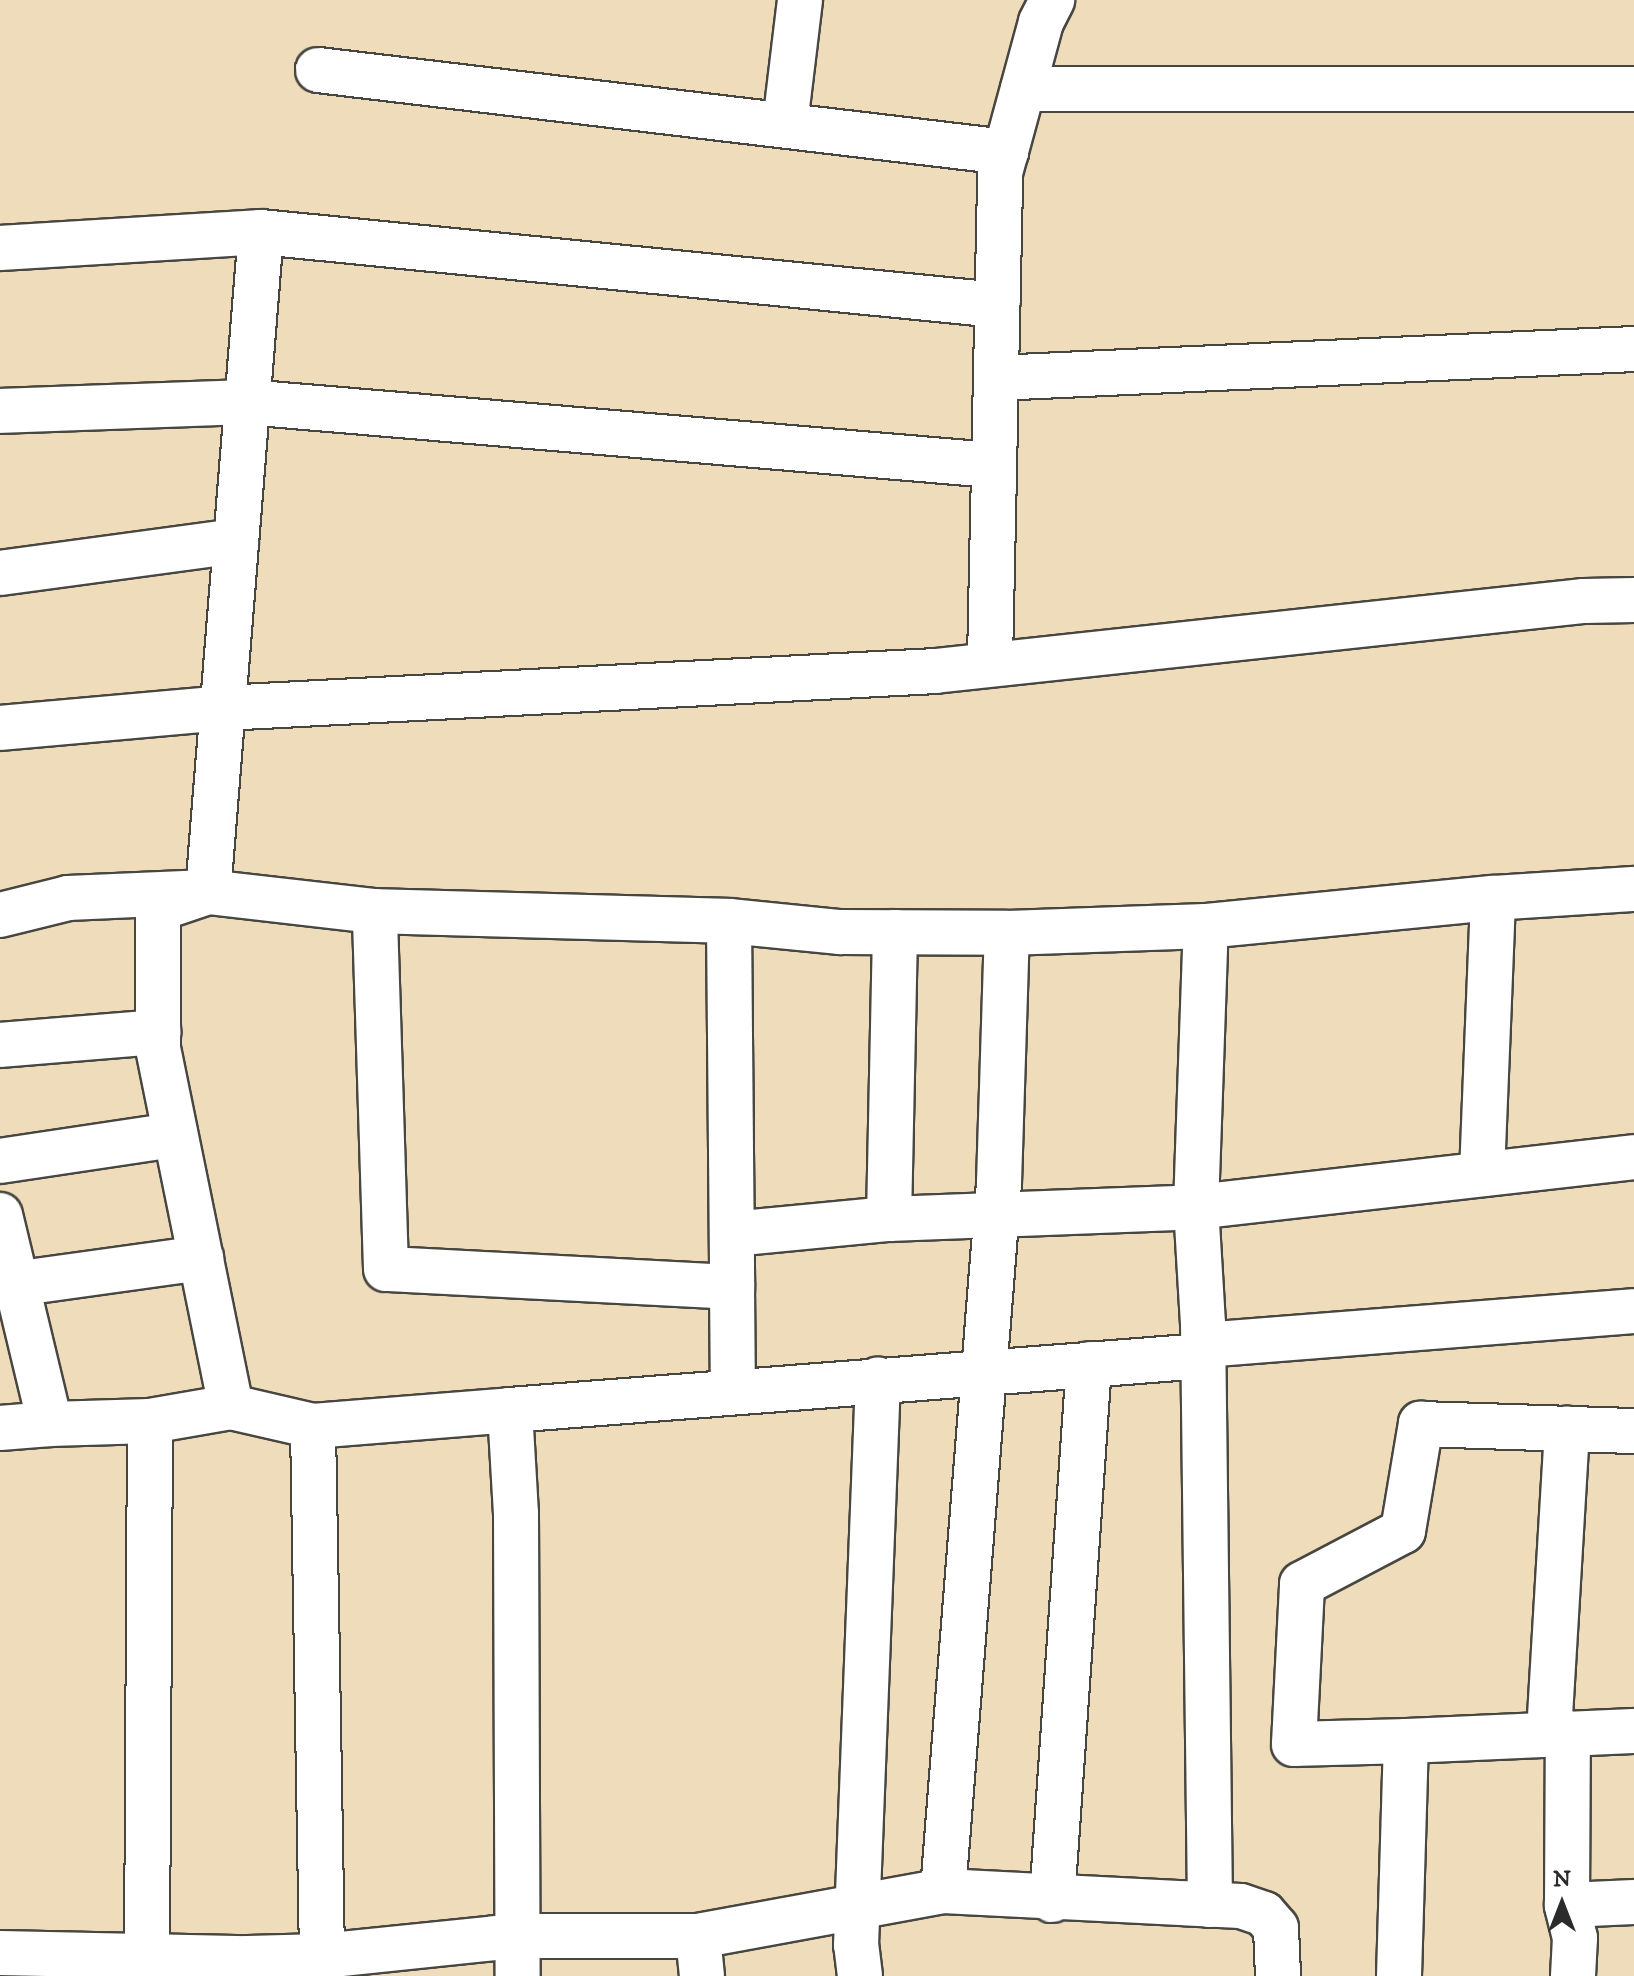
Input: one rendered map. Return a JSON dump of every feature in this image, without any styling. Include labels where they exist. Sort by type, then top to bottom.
[{"type":"street","points":[[785,124],[800,0]]},
{"type":"street","points":[[990,661],[1000,173],[1052,0]]},
{"type":"street","points":[[318,70],[1006,152]]},
{"type":"street","points":[[1023,89],[1634,89]]},
{"type":"street","points":[[0,248],[261,232],[997,305]]},
{"type":"street","points":[[208,892],[261,232]]},
{"type":"street","points":[[996,378],[1634,349]]},
{"type":"street","points":[[0,411],[246,402],[992,465]]},
{"type":"street","points":[[0,573],[236,541]]},
{"type":"street","points":[[0,728],[223,708],[935,671],[990,661],[1034,663],[1584,601],[1634,600]]},
{"type":"street","points":[[0,915],[68,898],[208,892],[375,911],[729,921],[895,932],[1007,933],[1206,926],[1493,898],[1634,889]]},
{"type":"street","points":[[208,892],[158,909],[158,1032],[175,1135],[231,1407]]},
{"type":"street","points":[[1482,1174],[1493,898]]},
{"type":"street","points":[[375,911],[386,1269],[732,1287]]},
{"type":"street","points":[[729,921],[733,1392]]},
{"type":"street","points":[[1206,926],[1196,1207],[1203,1350],[1210,1905]]},
{"type":"street","points":[[889,1219],[895,932]]},
{"type":"street","points":[[943,1891],[996,1215],[1007,933]]},
{"type":"street","points":[[0,1045],[158,1032]]},
{"type":"street","points":[[0,1161],[175,1135]]},
{"type":"street","points":[[732,1234],[889,1219],[1196,1207],[1634,1157]]},
{"type":"street","points":[[0,1215],[14,1284],[50,1424]]},
{"type":"street","points":[[14,1284],[201,1258]]},
{"type":"street","points":[[0,1428],[150,1421],[231,1407],[313,1426],[1089,1364],[1203,1350],[1634,1311]]},
{"type":"street","points":[[1052,1900],[1089,1364]]},
{"type":"street","points":[[860,1976],[858,1906],[878,1379]]},
{"type":"street","points":[[510,1410],[516,1514],[516,1956]]},
{"type":"street","points":[[147,1959],[150,1421]]},
{"type":"street","points":[[1634,1431],[1421,1424],[1403,1531],[1302,1584],[1294,1744],[1634,1731]]},
{"type":"street","points":[[313,1426],[322,1956]]},
{"type":"street","points":[[1567,1429],[1559,1733],[1567,1905],[1575,1938],[1573,1976]]},
{"type":"street","points":[[1399,1976],[1406,1741]]},
{"type":"street","points":[[25,1961],[147,1959],[248,1967],[322,1956],[700,1956],[858,1906],[943,1891],[1052,1900],[1241,1906],[1264,1914],[1276,1928],[1278,1976]]},
{"type":"street","points":[[1567,1905],[1634,1902]]}]
